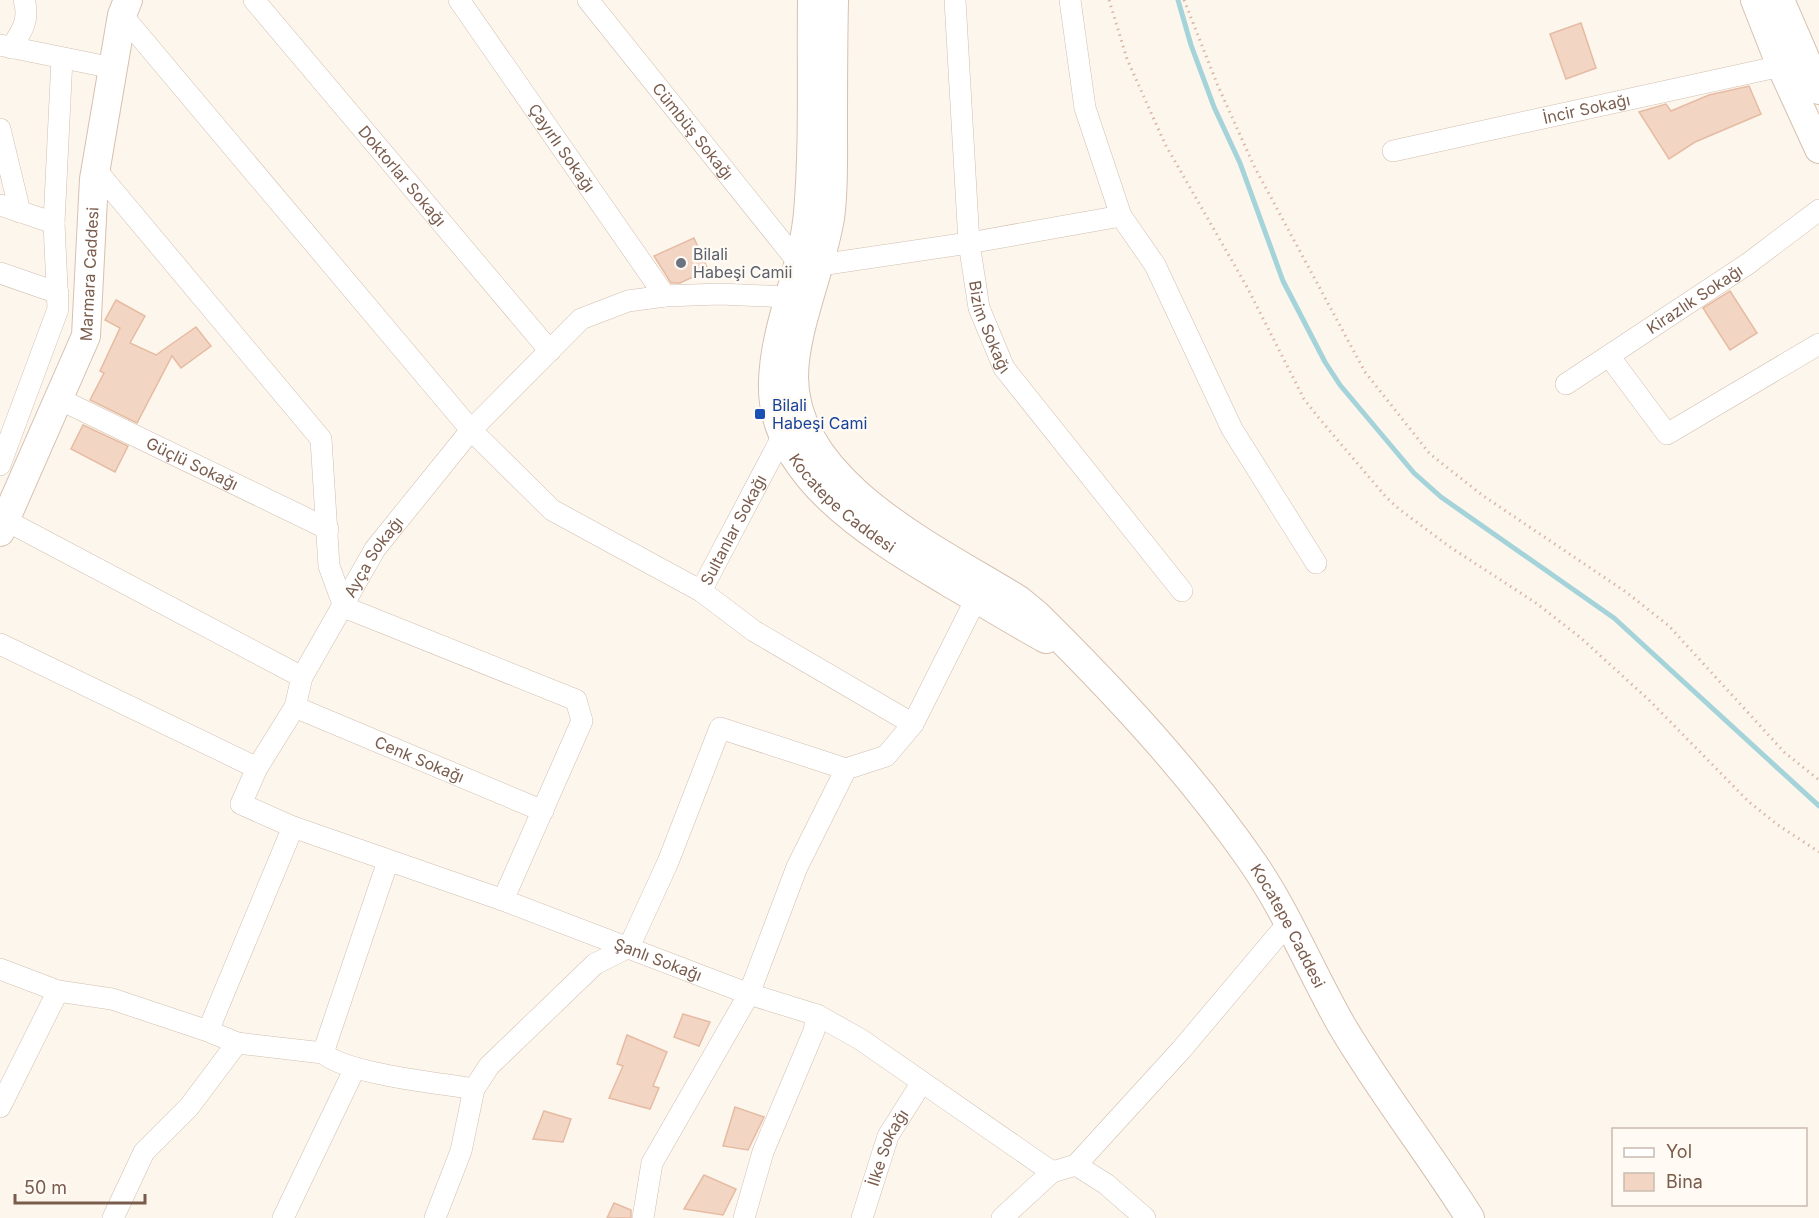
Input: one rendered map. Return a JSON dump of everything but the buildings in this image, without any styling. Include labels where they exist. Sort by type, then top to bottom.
[{"type":"main road","name":"Kocatepe Caddesi","points":[[809,263],[812,0]]},
{"type":"main road","name":"Kocatepe Caddesi","points":[[834,0],[831,214],[809,263],[800,298],[776,351],[773,382],[777,423],[782,437],[805,471],[863,528],[982,590],[1036,614],[1142,722],[1252,861],[1289,922],[1342,1026],[1470,1218]]},
{"type":"main road","points":[[1755,0],[1780,66],[1819,149]]},
{"type":"main road","points":[[1780,0],[1819,90]]},
{"type":"main road","name":"Marmara Caddesi","points":[[3,527],[86,336],[96,170],[125,7]]},
{"type":"main road","name":"Kocatepe Caddesi","points":[[800,298],[794,375],[797,410],[821,455],[854,490],[982,590]]},
{"type":"main road","points":[[782,437],[797,410]]},
{"type":"street","points":[[5,47],[25,27],[28,13],[24,0]]},
{"type":"street","name":"Doktorlar Sokağı","points":[[254,0],[550,351]]},
{"type":"street","name":"Çayırlı Sokağı","points":[[459,0],[665,296]]},
{"type":"street","name":"Cümbüş Sokağı","points":[[588,0],[809,263]]},
{"type":"street","name":"Bizim Sokağı","points":[[955,0],[969,243],[979,308],[1004,368],[1182,591]]},
{"type":"street","points":[[1070,0],[1085,108],[1121,216],[1155,265],[1232,429],[1316,563]]},
{"type":"street","points":[[125,7],[471,430],[552,510],[701,591],[754,631],[914,724]]},
{"type":"street","points":[[5,47],[113,68]]},
{"type":"street","points":[[0,465],[58,309],[54,223],[62,58]]},
{"type":"street","name":"İncir Sokağı","points":[[1393,151],[1780,66]]},
{"type":"street","points":[[0,129],[20,212]]},
{"type":"street","points":[[96,170],[321,439],[329,566],[344,607],[576,700],[582,721],[502,900]]},
{"type":"street","points":[[0,205],[54,223]]},
{"type":"street","name":"Kirazlık Sokağı","points":[[1566,384],[1749,263],[1819,210]]},
{"type":"street","points":[[809,263],[969,243],[1121,216]]},
{"type":"street","points":[[0,273],[58,293]]},
{"type":"street","name":"Ayça Sokağı","points":[[293,827],[241,804],[257,768],[295,707],[302,677],[344,607],[375,549],[471,430],[581,319],[628,301],[665,296],[720,294],[800,298]]},
{"type":"street","points":[[1609,356],[1667,434],[1819,344]]},
{"type":"street","name":"Güçlü Sokağı","points":[[59,399],[328,529]]},
{"type":"street","name":"Sultanlar Sokağı","points":[[701,591],[782,437]]},
{"type":"street","points":[[3,527],[302,677]]},
{"type":"street","points":[[435,1218],[461,1151],[474,1089],[489,1066],[594,964],[629,948],[668,862],[720,728],[846,769],[886,756],[914,724],[982,590]]},
{"type":"street","points":[[0,644],[257,768]]},
{"type":"street","name":"Cenk Sokağı","points":[[295,707],[543,811]]},
{"type":"street","points":[[643,1218],[652,1163],[749,994],[797,867],[846,769]]},
{"type":"street","points":[[208,1031],[293,827]]},
{"type":"street","name":"Şanlı Sokağı","points":[[293,827],[368,851],[388,861],[502,900],[749,994],[817,1015],[860,1039],[1052,1172]]},
{"type":"street","points":[[323,1053],[388,861]]},
{"type":"street","points":[[1002,1218],[1052,1172],[1076,1165],[1181,1050],[1289,922]]},
{"type":"street","points":[[0,969],[58,992],[112,999],[237,1043],[323,1053],[329,1059],[355,1068],[474,1089]]},
{"type":"street","points":[[0,1107],[58,992]]},
{"type":"street","points":[[744,1218],[763,1152],[814,1031],[817,1015]]},
{"type":"street","points":[[113,1218],[144,1152],[189,1107],[237,1043]]},
{"type":"street","points":[[283,1218],[355,1068]]},
{"type":"street","name":"İlke Sokağı","points":[[862,1218],[888,1136],[922,1082]]},
{"type":"street","points":[[1076,1165],[1106,1184],[1145,1218]]},
{"type":"path","points":[[1108,0],[1127,59],[1165,144],[1247,287],[1304,399],[1318,417],[1393,503],[1450,547],[1536,603],[1581,638],[1650,701],[1749,802],[1778,825],[1819,852]]},
{"type":"path","points":[[1184,0],[1218,86],[1254,166],[1359,362],[1430,454],[1482,495],[1626,592],[1669,626],[1784,752],[1819,780]]},
{"type":"waterway","points":[[1178,0],[1191,45],[1214,107],[1240,163],[1283,281],[1325,362],[1340,385],[1414,473],[1441,497],[1614,618],[1819,806]]},
{"type":"place","name":"Bilali Habeşi Camii","points":[[681,263]]},
{"type":"place","name":"Bilali Habeşi Cami","points":[[760,414]]}]
